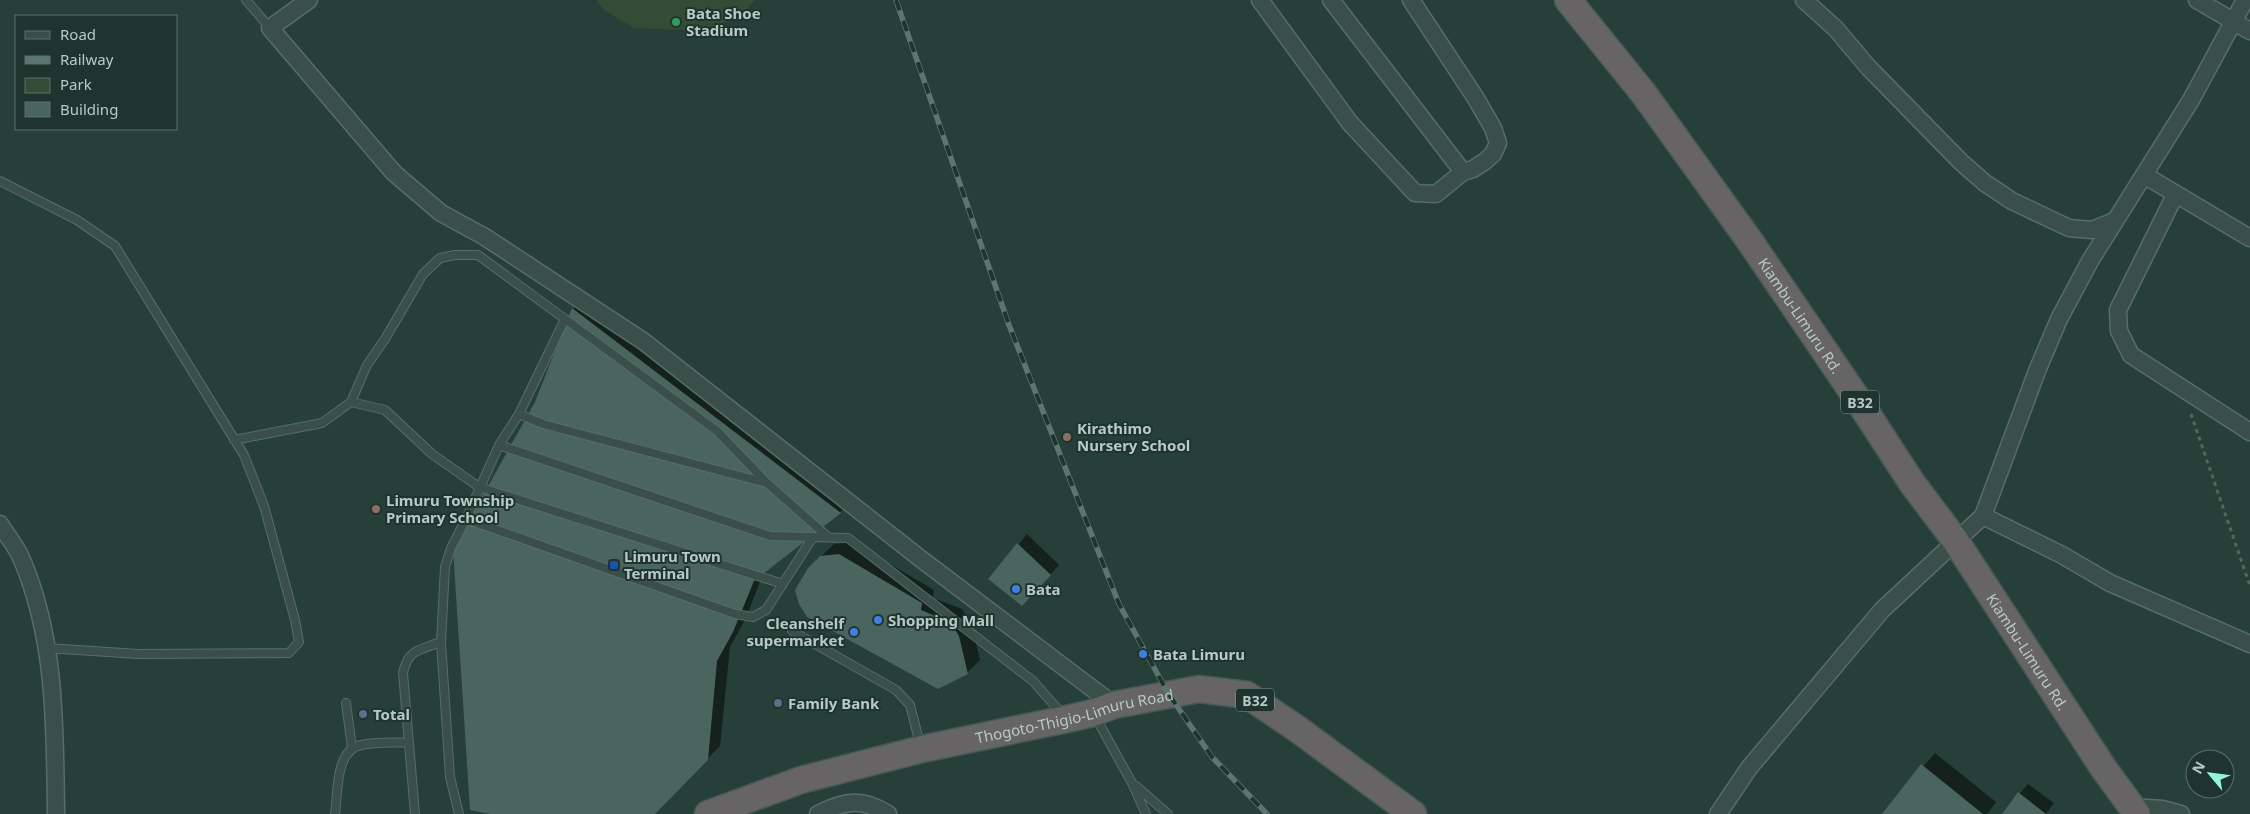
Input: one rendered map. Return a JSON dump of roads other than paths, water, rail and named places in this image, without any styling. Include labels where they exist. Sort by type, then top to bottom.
[{"type":"highway","name":"Kiambu-Limuru Rd.","points":[[1568,0],[1644,94],[1749,240],[1912,483],[1955,540],[2027,654],[2059,697],[2104,769],[2134,810]]},
{"type":"highway","name":"Thogoto-Thigio-Limuru Road","points":[[708,814],[801,780],[922,749],[1199,689],[1247,695],[1296,728],[1413,814]]},
{"type":"street","points":[[309,0],[270,28],[394,173],[441,213],[484,237],[643,341],[921,559],[1103,709]]},
{"type":"street","points":[[1260,0],[1350,123],[1415,193],[1436,194],[1462,172],[1473,169],[1493,154],[1498,143],[1493,128],[1411,0]]},
{"type":"street","points":[[1331,0],[1462,172]]},
{"type":"street","points":[[1804,0],[1836,29],[1868,67],[1961,162],[1985,183],[2012,201],[2069,228],[2092,230],[2114,221]]},
{"type":"street","points":[[2197,0],[2250,31]]},
{"type":"street","points":[[1718,814],[1750,768],[1882,610],[1955,540],[1983,516],[2034,379],[2059,319],[2114,221],[2191,100],[2245,0]]},
{"type":"street","points":[[2144,175],[2250,238]]},
{"type":"street","points":[[2176,195],[2118,310],[2119,331],[2131,355],[2250,432]]},
{"type":"street","points":[[1983,516],[2062,555],[2110,583],[2250,644]]},
{"type":"street","points":[[0,524],[21,558],[34,590],[47,648],[54,714],[56,814]]},
{"type":"street","points":[[818,814],[838,804],[858,802],[878,807],[888,814]]},
{"type":"street","points":[[2134,810],[2162,809],[2181,814]]},
{"type":"lane","points":[[246,0],[270,28]]},
{"type":"lane","points":[[0,181],[77,220],[115,246],[244,455],[264,506],[295,620],[299,642],[289,653],[138,654],[47,648]]},
{"type":"lane","points":[[234,440],[322,423],[352,402],[367,365],[385,339],[423,274],[440,258],[455,254],[478,256],[717,431],[767,484],[828,537]]},
{"type":"lane","points":[[459,814],[450,777],[441,642],[445,567],[450,548],[466,519],[499,445],[520,414],[565,319]]},
{"type":"lane","points":[[352,402],[386,410],[432,454],[479,487],[783,584]]},
{"type":"lane","points":[[520,414],[543,424],[767,484]]},
{"type":"lane","points":[[499,445],[770,536],[848,538],[1033,680],[1067,719]]},
{"type":"lane","points":[[466,519],[735,614],[753,617],[766,610],[812,537]]},
{"type":"lane","points":[[792,631],[896,690],[910,705],[922,749]]},
{"type":"lane","points":[[415,814],[403,673],[405,661],[412,653],[441,642]]},
{"type":"lane","points":[[346,703],[352,748]]},
{"type":"lane","points":[[1103,709],[1146,814]]},
{"type":"lane","points":[[335,814],[342,762],[352,748],[361,745],[409,742]]},
{"type":"lane","points":[[1132,783],[1168,814]]},
{"type":"railway","points":[[896,0],[1009,325],[1119,604],[1168,693],[1212,757],[1267,814]]},
{"type":"place","name":"Bata Shoe Stadium","points":[[676,22]]},
{"type":"place","name":"Kirathimo Nursery School","points":[[1067,437]]},
{"type":"place","name":"Limuru Township Primary School","points":[[376,509]]},
{"type":"place","name":"Limuru Town Terminal","points":[[614,565]]},
{"type":"place","name":"Bata","points":[[1016,589]]},
{"type":"place","name":"Shopping Mall","points":[[878,620]]},
{"type":"place","name":"Cleanshelf supermarket","points":[[854,632]]},
{"type":"place","name":"Bata Limuru","points":[[1143,654]]},
{"type":"place","name":"Family Bank","points":[[778,703]]},
{"type":"place","name":"Total","points":[[363,714]]}]
